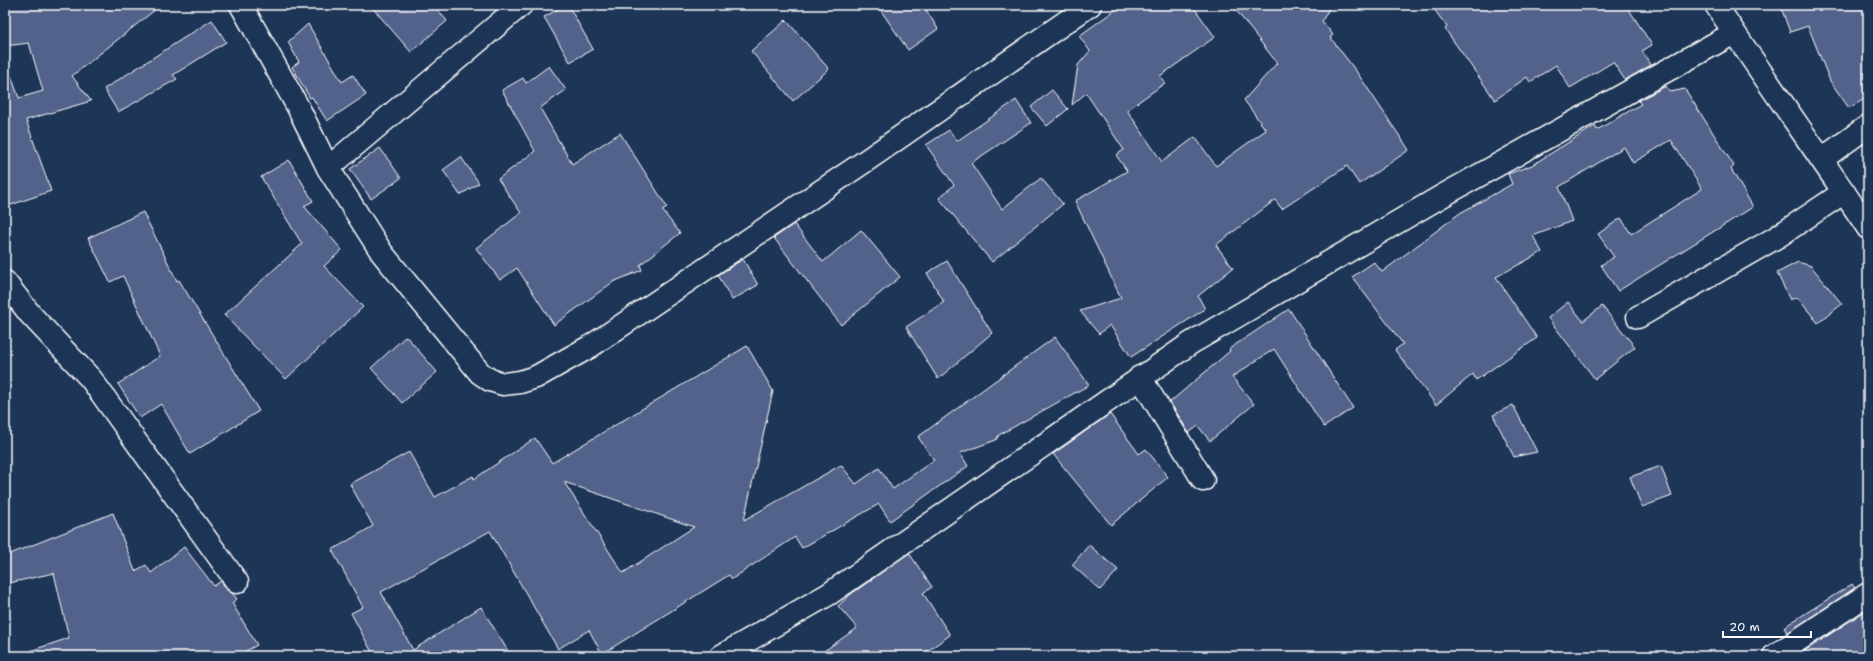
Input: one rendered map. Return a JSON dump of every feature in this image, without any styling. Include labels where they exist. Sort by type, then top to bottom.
[{"type":"street","points":[[241,5],[298,107],[328,168],[382,253],[480,373],[490,380],[502,384],[536,378],[591,346],[860,164],[1090,5]]},
{"type":"street","points":[[328,168],[521,5]]},
{"type":"street","points":[[1716,5],[1868,228]]},
{"type":"street","points":[[721,656],[829,594],[1140,377],[1192,343],[1442,196],[1734,33]]},
{"type":"street","points":[[1822,159],[1868,126]]},
{"type":"street","points":[[1638,317],[1777,237],[1844,192]]},
{"type":"street","points":[[5,282],[30,314],[91,379],[237,582]]},
{"type":"street","points":[[1140,377],[1203,480]]},
{"type":"street","points":[[1774,656],[1868,594]]},
{"type":"building","points":[[5,5],[161,5],[72,76],[91,101],[26,120],[51,191],[5,207],[5,70],[9,70],[19,98],[43,91],[29,43],[5,46]]},
{"type":"building","points":[[370,5],[434,5],[447,21],[411,52]]},
{"type":"building","points":[[565,5],[568,5],[593,49],[570,62],[544,17]]},
{"type":"building","points":[[877,5],[923,5],[938,29],[908,50]]},
{"type":"building","points":[[1122,5],[1192,5],[1215,37],[1160,76],[1165,83],[1127,110],[1162,162],[1195,137],[1216,166],[1266,130],[1244,100],[1277,63],[1232,5],[1331,5],[1322,21],[1333,35],[1330,37],[1356,71],[1409,150],[1359,184],[1347,166],[1282,209],[1275,200],[1216,245],[1233,268],[1198,296],[1205,309],[1131,357],[1110,325],[1099,334],[1080,311],[1121,298],[1075,201],[1127,171],[1116,155],[1124,150],[1086,93],[1072,105],[1078,65],[1090,51],[1079,36]]},
{"type":"building","points":[[1431,5],[1626,5],[1652,45],[1642,51],[1651,65],[1625,80],[1613,62],[1570,88],[1556,65],[1530,82],[1527,77],[1495,100],[1445,29],[1447,27]]},
{"type":"building","points":[[1780,5],[1868,5],[1868,97],[1849,108],[1830,81],[1808,26],[1790,32]]},
{"type":"building","points":[[212,20],[226,42],[173,75],[177,79],[118,112],[104,89]]},
{"type":"building","points":[[786,20],[829,69],[793,101],[751,51]]},
{"type":"building","points":[[308,24],[342,82],[353,75],[366,95],[327,121],[312,97],[310,98],[292,67],[299,62],[288,42]]},
{"type":"building","points":[[549,66],[566,90],[540,108],[572,164],[620,133],[667,207],[662,210],[680,233],[640,265],[642,270],[613,282],[554,325],[517,268],[500,280],[476,248],[521,213],[498,179],[535,151],[502,90],[523,78],[526,83]]},
{"type":"building","points":[[1666,86],[1670,92],[1685,89],[1734,166],[1731,169],[1753,207],[1618,291],[1601,265],[1614,257],[1598,234],[1621,218],[1631,234],[1702,189],[1671,140],[1633,163],[1624,147],[1559,187],[1572,221],[1533,236],[1542,252],[1496,277],[1537,338],[1476,380],[1473,374],[1436,405],[1395,350],[1403,344],[1352,277],[1374,262],[1382,272],[1460,213],[1512,184],[1508,174],[1532,165],[1595,126],[1597,130],[1641,104],[1638,101]]},
{"type":"building","points":[[1052,90],[1068,109],[1047,126],[1031,107]]},
{"type":"building","points":[[1016,100],[1031,123],[971,163],[1002,209],[1041,178],[1063,204],[992,262],[939,198],[954,185],[926,145],[949,130],[957,141]]},
{"type":"building","points":[[380,148],[401,178],[371,199],[350,169]]},
{"type":"building","points":[[461,157],[479,183],[460,195],[443,170]]},
{"type":"building","points":[[289,160],[313,201],[304,206],[342,250],[324,266],[363,307],[286,379],[224,315],[302,244],[261,177]]},
{"type":"building","points":[[143,212],[177,281],[179,280],[259,411],[190,454],[161,404],[140,418],[118,384],[160,356],[123,276],[110,282],[88,238]]},
{"type":"building","points":[[794,224],[823,262],[861,230],[900,277],[841,325],[774,238]]},
{"type":"building","points":[[743,259],[758,285],[732,300],[718,275]]},
{"type":"building","points":[[947,261],[992,333],[938,379],[906,327],[944,302],[927,273]]},
{"type":"building","points":[[1798,262],[1811,266],[1842,304],[1818,323],[1797,297],[1790,300],[1777,273]]},
{"type":"building","points":[[1568,302],[1583,321],[1602,306],[1635,347],[1595,379],[1548,318]]},
{"type":"building","points":[[1289,309],[1353,408],[1324,427],[1274,349],[1232,377],[1254,404],[1210,441],[1198,426],[1189,433],[1170,402],[1230,351],[1229,349]]},
{"type":"building","points":[[406,336],[437,372],[402,403],[371,368]]},
{"type":"building","points":[[1055,337],[1089,385],[999,435],[996,440],[960,453],[968,466],[890,521],[879,504],[802,548],[795,537],[732,579],[729,575],[602,654],[589,630],[558,649],[490,531],[381,592],[413,650],[481,607],[511,656],[374,656],[351,613],[363,607],[332,550],[373,526],[350,484],[409,452],[435,497],[473,476],[474,479],[535,438],[552,463],[747,346],[773,391],[744,520],[841,465],[856,484],[879,468],[893,489],[934,460],[918,437]],"holes":[[[564,482],[694,527],[623,573]]]},
{"type":"building","points":[[1513,405],[1537,452],[1514,457],[1493,415]]},
{"type":"building","points":[[1110,414],[1139,454],[1146,449],[1168,477],[1111,525],[1053,454]]},
{"type":"building","points":[[1661,466],[1672,496],[1642,507],[1630,477]]},
{"type":"building","points":[[113,513],[135,571],[146,565],[151,573],[184,547],[214,586],[221,581],[227,590],[237,599],[232,603],[257,645],[237,656],[27,656],[27,652],[69,638],[54,573],[5,584],[5,556]]},
{"type":"building","points":[[1089,545],[1118,570],[1100,590],[1072,565]]},
{"type":"building","points":[[909,553],[932,587],[923,593],[950,635],[920,656],[817,656],[857,628],[838,606],[851,594]]},
{"type":"building","points":[[1852,584],[1855,588],[1787,633],[1784,627]]},
{"type":"building","points":[[1868,609],[1868,656],[1801,656],[1800,654]]}]
